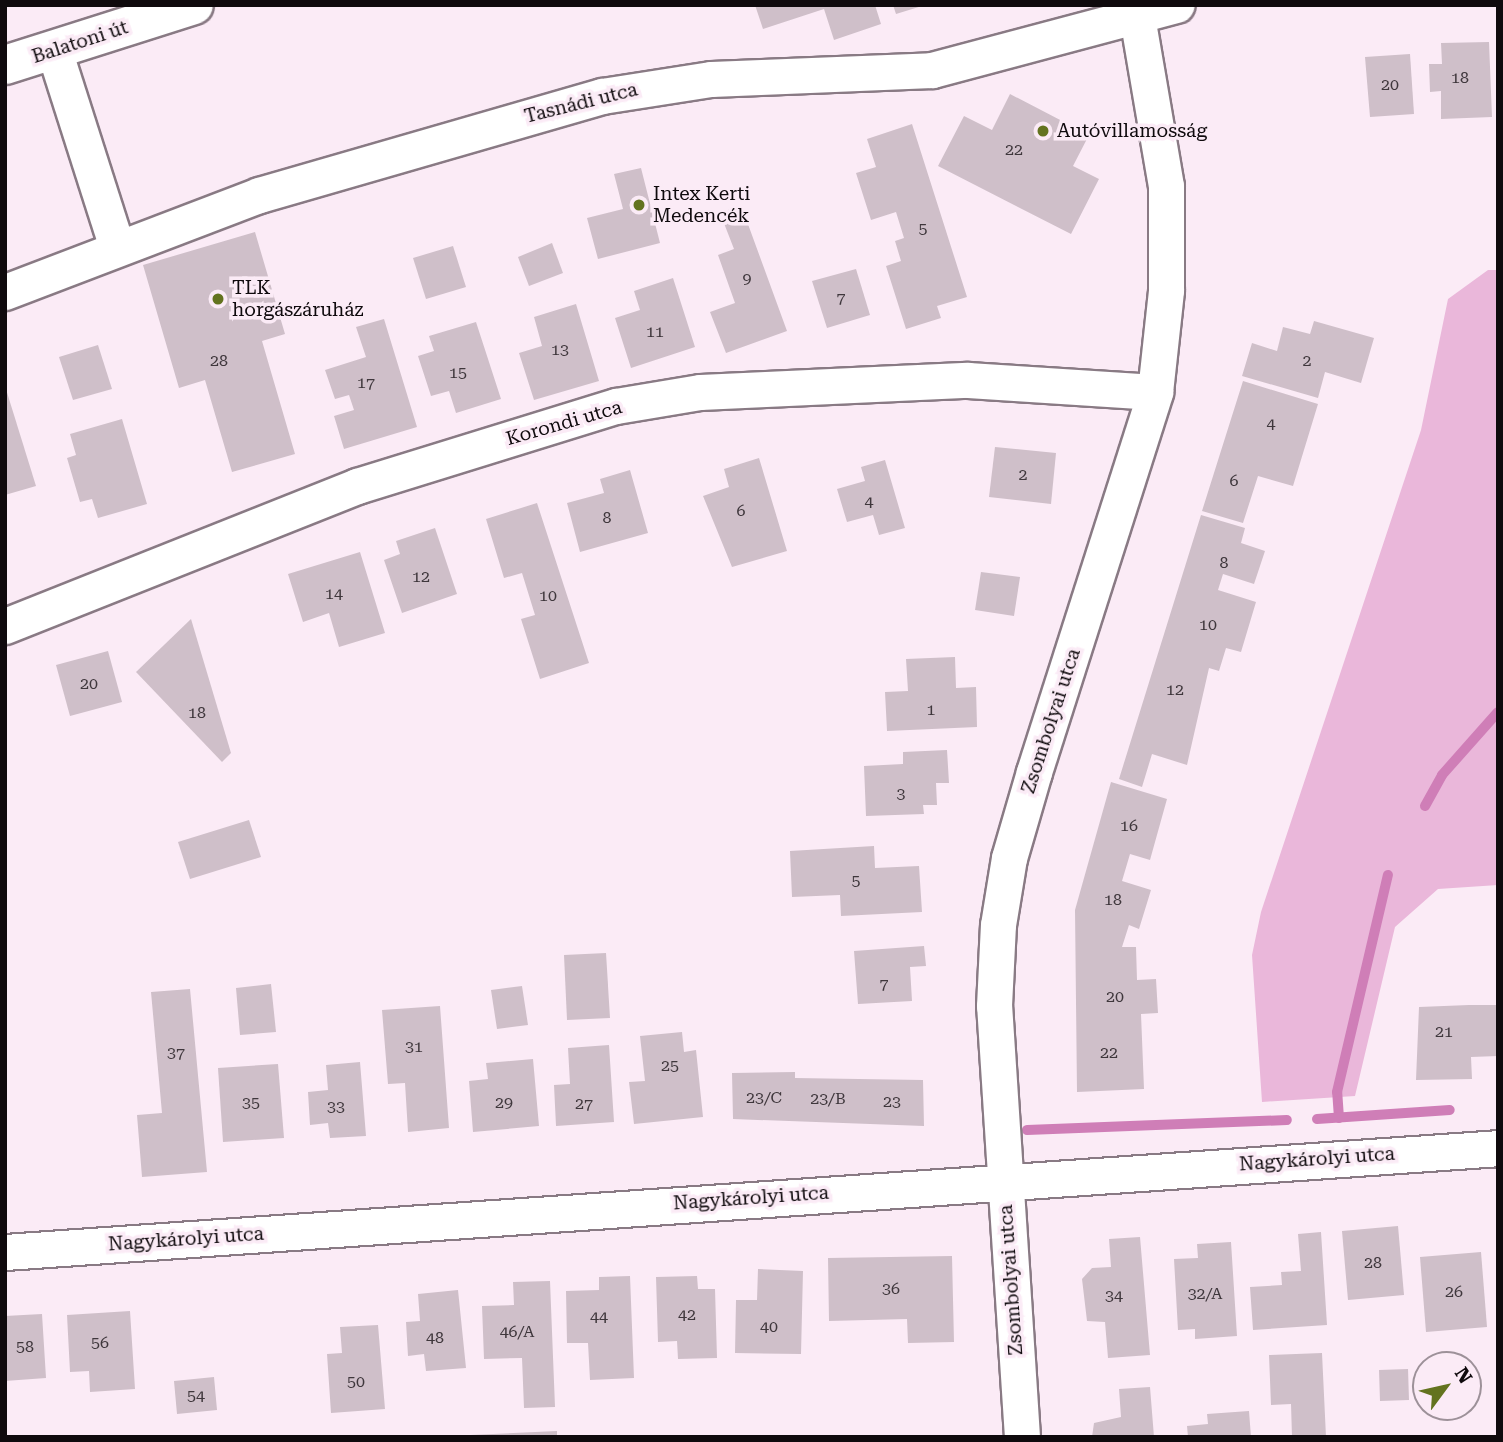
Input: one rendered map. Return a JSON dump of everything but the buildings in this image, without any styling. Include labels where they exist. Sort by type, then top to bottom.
[{"type":"main road","name":"Balatoni út","points":[[5,65],[194,5]]},
{"type":"street","name":"Tasnádi utca","points":[[5,292],[259,195],[602,96],[711,79],[932,71],[1176,5]]},
{"type":"street","name":"Zsombolyai utca","points":[[1023,1437],[1003,1180],[994,1006],[1009,858],[1156,392],[1166,289],[1166,186],[1137,16]]},
{"type":"street","points":[[54,50],[117,248]]},
{"type":"street","name":"Korondi utca","points":[[5,626],[357,486],[615,405],[700,392],[968,380],[1156,392]]},
{"type":"street","name":"Nagykárolyi utca","points":[[5,1252],[1003,1180],[1498,1148]]},
{"type":"shaded area","points":[[1488,270],[1498,270],[1498,885],[1438,889],[1395,927],[1355,1096],[1262,1102],[1252,955],[1261,912],[1421,430],[1448,299]]},
{"type":"waterway","points":[[1425,806],[1442,775],[1498,712]]},
{"type":"waterway","points":[[1339,1118],[1337,1092],[1388,875]]},
{"type":"waterway","points":[[1317,1119],[1450,1110]]},
{"type":"waterway","points":[[1027,1130],[1287,1120]]},
{"type":"place","name":"Autóvillamosság","points":[[1043,131]]},
{"type":"place","name":"Intex Kerti Medencék","points":[[639,205]]},
{"type":"place","name":"TLK horgászáruház","points":[[218,299]]}]
